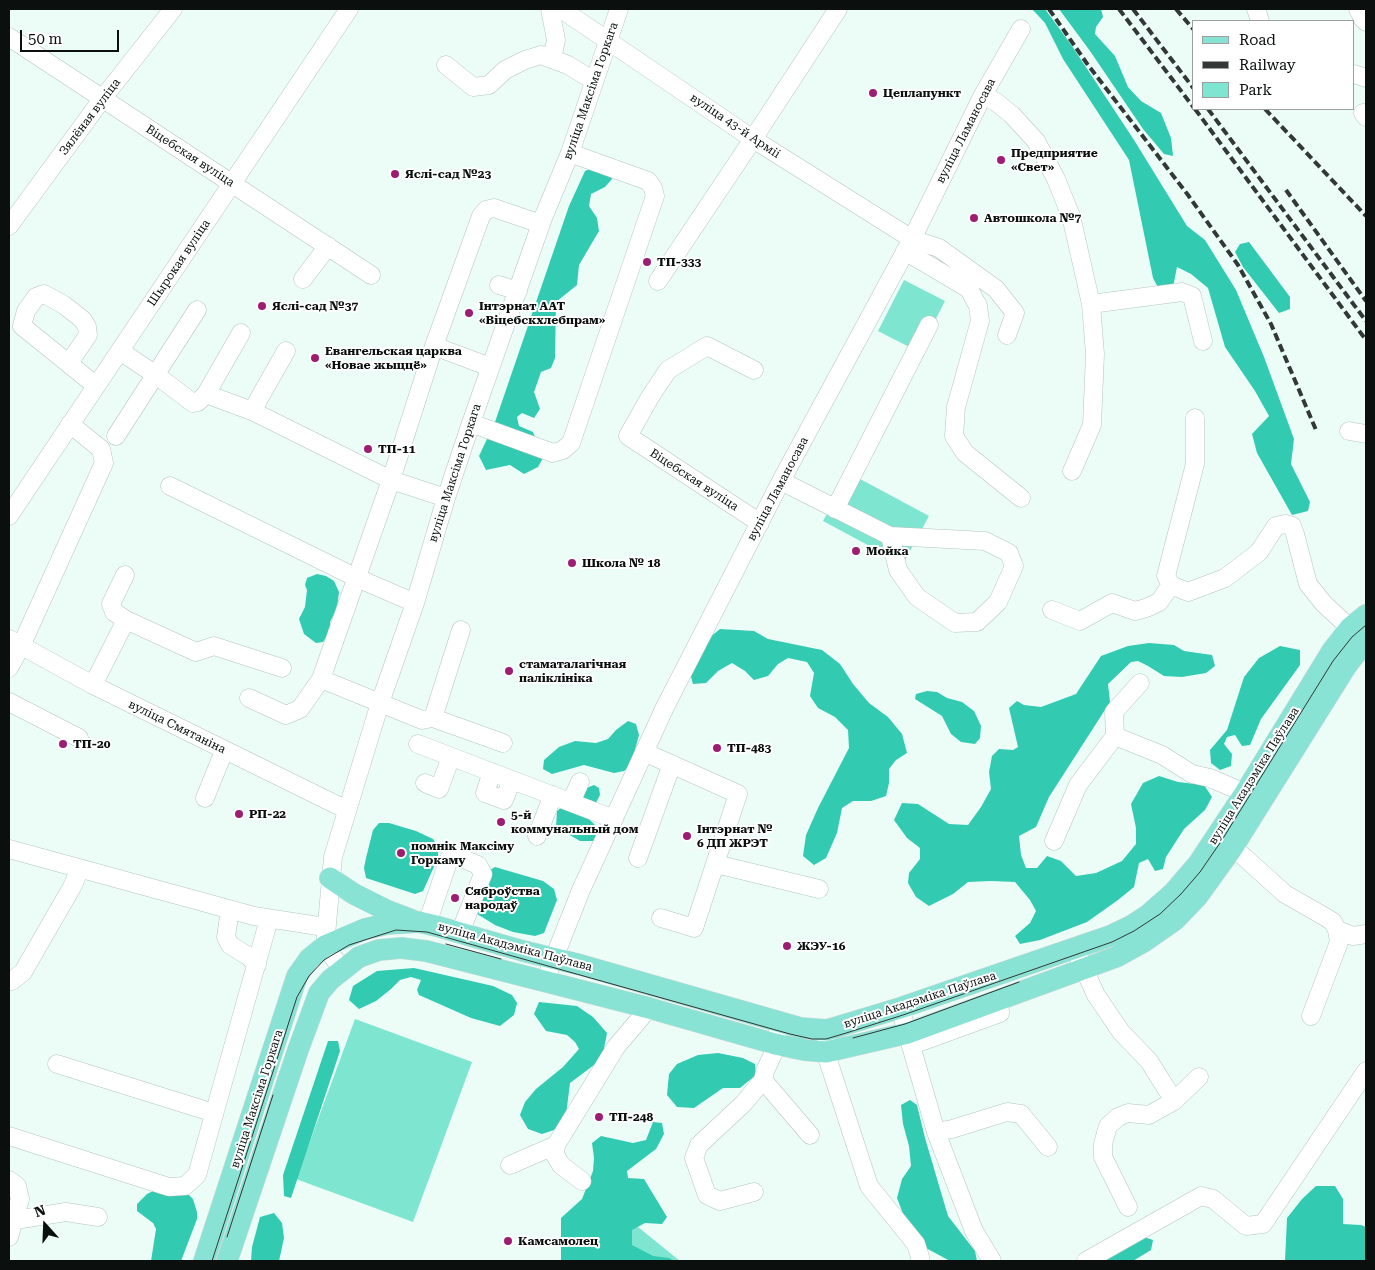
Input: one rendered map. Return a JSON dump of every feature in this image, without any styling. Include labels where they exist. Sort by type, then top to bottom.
[{"type":"main road","name":"вуліца Акадэміка Паўлава","points":[[342,969],[359,957],[379,950],[401,948],[426,951],[649,1008],[775,1044],[804,1050],[826,1052],[870,1043],[910,1039],[999,1000],[1116,957],[1145,941],[1175,920],[1197,897],[1225,841],[1253,798],[1361,646],[1361,628]]},
{"type":"main road","name":"вуліца Акадэміка Паўлава","points":[[325,936],[387,924],[423,923],[801,1028],[827,1030],[900,1008],[1110,936],[1131,926],[1174,894],[1198,864],[1225,841]]},
{"type":"main road","points":[[330,878],[354,894],[386,910],[423,923]]},
{"type":"main road","name":"вуліца Максіма Горкага","points":[[227,1261],[319,993],[325,936]]},
{"type":"main road","name":"вуліца Максіма Горкага","points":[[204,1261],[297,976],[325,936]]},
{"type":"main road","name":"вуліца Максіма Горкага","points":[[319,993],[342,969]]},
{"type":"street","name":"Зялёная вуліца","points":[[9,226],[103,98],[172,9]]},
{"type":"street","name":"Шырокая вуліца","points":[[9,516],[349,9]]},
{"type":"street","points":[[550,9],[556,40],[552,59]]},
{"type":"street","name":"вуліца 43-й Арміі","points":[[561,9],[908,245]]},
{"type":"street","name":"вуліца Максіма Горкага","points":[[325,936],[333,857],[380,703],[415,603],[446,498],[490,367],[541,224],[570,153],[619,9]]},
{"type":"street","points":[[658,281],[838,9]]},
{"type":"street","points":[[1358,9],[1366,22]]},
{"type":"street","name":"вуліца Ламаносава","points":[[545,981],[582,890],[665,707],[781,481],[908,245],[983,95],[1021,29]]},
{"type":"street","name":"Віцебская вуліца","points":[[9,38],[371,274]]},
{"type":"street","points":[[446,65],[473,87],[489,85],[505,70],[525,60],[541,55],[568,64],[594,81]]},
{"type":"street","points":[[983,95],[996,102],[1012,115],[1036,141],[1056,179],[1071,216],[1091,304],[1095,354],[1092,426],[1072,471]]},
{"type":"street","points":[[471,424],[553,453],[562,450],[571,443],[654,196],[653,188],[648,181],[570,153]]},
{"type":"street","points":[[249,698],[286,715],[300,709],[321,680],[391,480],[434,346],[481,216],[486,210],[494,208],[541,224]]},
{"type":"street","points":[[908,245],[938,248],[996,289],[1015,313],[1007,335]]},
{"type":"street","points":[[908,245],[969,288],[978,306],[980,321],[956,407],[954,436],[966,453],[1021,498]]},
{"type":"street","points":[[303,279],[328,246]]},
{"type":"street","points":[[499,284],[518,291]]},
{"type":"street","points":[[1091,304],[1182,292],[1192,296],[1203,341]]},
{"type":"street","points":[[116,436],[197,310]]},
{"type":"street","points":[[835,509],[929,324]]},
{"type":"street","points":[[120,351],[193,403],[198,402],[206,394],[241,333]]},
{"type":"street","points":[[434,346],[490,367]]},
{"type":"street","name":"Віцебская вуліца","points":[[754,370],[707,346],[668,370],[628,436],[760,523]]},
{"type":"street","points":[[252,410],[286,351]]},
{"type":"street","points":[[69,362],[95,386]]},
{"type":"street","points":[[206,394],[252,410],[391,480],[446,498]]},
{"type":"street","points":[[1195,418],[1195,464],[1166,576],[1171,585],[1188,592],[1225,578],[1260,552],[1276,526],[1284,524],[1292,526],[1308,584],[1324,604],[1361,628]]},
{"type":"street","points":[[9,668],[15,642],[104,463],[101,449],[70,424]]},
{"type":"street","points":[[1348,431],[1366,434]]},
{"type":"street","points":[[781,481],[890,536],[985,541],[1009,553],[1014,566],[998,602],[977,622],[955,623],[917,597],[898,570],[890,536]]},
{"type":"street","points":[[170,486],[357,578],[415,603]]},
{"type":"street","points":[[125,576],[111,604],[114,612],[126,620],[196,652],[214,646],[282,668]]},
{"type":"street","points":[[1052,610],[1080,622],[1112,603],[1135,611],[1159,602],[1171,585]]},
{"type":"street","points":[[93,685],[126,620]]},
{"type":"street","points":[[433,718],[461,630]]},
{"type":"street","name":"вуліца Смятаніна","points":[[15,642],[93,685],[347,810]]},
{"type":"street","points":[[321,680],[422,720],[433,718],[503,743]]},
{"type":"street","points":[[1054,841],[1078,785],[1114,736],[1114,712],[1140,683]]},
{"type":"street","points":[[9,702],[79,738]]},
{"type":"street","points":[[1114,736],[1162,755],[1192,774],[1210,778],[1253,798]]},
{"type":"street","points":[[418,744],[614,819]]},
{"type":"street","points":[[205,798],[224,750]]},
{"type":"street","points":[[644,752],[738,794],[694,928],[661,918]]},
{"type":"street","points":[[425,783],[439,789],[451,757]]},
{"type":"street","points":[[638,858],[672,764]]},
{"type":"street","points":[[571,802],[580,782]]},
{"type":"street","points":[[537,836],[553,796]]},
{"type":"street","points":[[1225,841],[1285,894],[1333,922],[1337,930],[1339,942],[1311,1016]]},
{"type":"street","points":[[9,849],[269,919],[325,936],[342,969]]},
{"type":"street","points":[[423,923],[449,859],[461,858],[478,865],[483,874],[460,932]]},
{"type":"street","points":[[716,864],[819,889]]},
{"type":"street","points":[[9,981],[12,981],[23,972],[72,887],[80,869]]},
{"type":"street","points":[[230,910],[226,937],[230,945],[248,956],[257,965]]},
{"type":"street","points":[[9,1136],[168,1187],[185,1186],[197,1176],[269,919]]},
{"type":"street","points":[[1337,930],[1354,936],[1366,934]]},
{"type":"street","points":[[1076,948],[1096,995],[1121,1032],[1149,1061],[1174,1101]]},
{"type":"street","points":[[582,1181],[561,1165],[555,1154],[556,1144],[616,1047],[649,1008]]},
{"type":"street","points":[[900,1008],[936,1132],[974,1231],[992,1261]]},
{"type":"street","points":[[754,1192],[720,1201],[707,1195],[694,1158],[698,1145],[744,1103],[762,1080],[781,1022]]},
{"type":"street","points":[[827,1030],[826,1052],[869,1186],[916,1244],[920,1261]]},
{"type":"street","points":[[57,1064],[214,1113]]},
{"type":"street","points":[[1086,1261],[1201,1196],[1213,1199],[1246,1226],[1263,1224],[1366,1071]]},
{"type":"street","points":[[1128,1207],[1103,1157],[1103,1144],[1108,1126],[1118,1117],[1128,1113],[1149,1115],[1174,1101],[1199,1077]]},
{"type":"street","points":[[762,1080],[810,1135]]},
{"type":"street","points":[[936,1132],[1007,1112],[1021,1114],[1048,1147]]},
{"type":"street","points":[[510,1165],[556,1144]]},
{"type":"street","points":[[9,1180],[17,1186],[20,1199],[9,1237]]},
{"type":"street","points":[[15,1220],[66,1212],[98,1217]]},
{"type":"green space","points":[[1032,9],[1045,9],[1072,46],[1134,140],[1187,226],[1205,240],[1236,290],[1264,357],[1294,439],[1291,464],[1310,502],[1308,511],[1292,515],[1257,453],[1252,434],[1269,416],[1255,391],[1225,347],[1208,288],[1191,274],[1177,267],[1173,287],[1160,291],[1153,278],[1129,160],[1063,59],[1045,23]]},
{"type":"green space","points":[[1059,9],[1101,9],[1103,17],[1096,27],[1095,34],[1115,56],[1128,87],[1141,101],[1161,113],[1171,138],[1173,156],[1164,154],[1143,129]]},
{"type":"green space","points":[[598,166],[608,171],[612,179],[605,187],[591,194],[589,206],[597,218],[599,231],[579,265],[577,285],[556,302],[555,358],[551,368],[541,372],[534,392],[540,409],[534,418],[522,413],[517,417],[519,426],[533,432],[543,458],[538,467],[524,474],[510,465],[486,470],[479,456],[495,422],[569,206],[585,171]]},
{"type":"green space","points":[[1249,242],[1290,297],[1290,309],[1279,313],[1243,267],[1235,252],[1240,244]]},
{"type":"green space","points":[[904,280],[945,301],[919,352],[878,331]]},
{"type":"green space","points":[[849,473],[929,516],[903,564],[823,521]]},
{"type":"green space","points":[[317,574],[326,576],[334,581],[339,592],[337,608],[330,622],[330,631],[323,642],[316,643],[304,634],[299,619],[305,607],[307,590],[305,585],[307,578]]},
{"type":"green space","points":[[720,629],[754,631],[768,639],[822,650],[840,664],[853,684],[869,703],[888,717],[902,734],[907,753],[896,760],[889,769],[889,783],[886,796],[871,801],[853,801],[842,808],[837,833],[826,858],[814,865],[803,856],[806,835],[849,748],[848,730],[835,717],[818,708],[810,696],[814,673],[807,662],[788,658],[778,664],[768,676],[754,680],[745,671],[732,663],[718,671],[706,683],[693,684],[690,673],[709,638]]},
{"type":"green space","points":[[1149,643],[1174,645],[1184,651],[1212,655],[1215,666],[1206,673],[1182,677],[1164,676],[1138,661],[1131,662],[1108,684],[1110,702],[1049,797],[1036,827],[1019,836],[1021,855],[1026,868],[1037,868],[1047,856],[1061,861],[1076,876],[1096,873],[1122,861],[1136,844],[1136,828],[1131,804],[1143,783],[1159,776],[1178,782],[1204,785],[1212,797],[1205,810],[1184,829],[1166,857],[1163,869],[1155,871],[1148,859],[1139,863],[1134,887],[1087,922],[1040,940],[1020,944],[1015,936],[1030,923],[1036,911],[1030,900],[1015,882],[968,882],[953,894],[929,906],[916,897],[908,883],[909,873],[920,859],[920,848],[907,838],[894,820],[902,803],[918,804],[949,824],[968,825],[991,789],[989,772],[992,756],[999,749],[1013,750],[1018,747],[1009,708],[1017,701],[1024,705],[1041,707],[1076,694],[1101,656],[1128,646]]},
{"type":"green space","points":[[1280,646],[1300,650],[1300,665],[1261,719],[1250,745],[1242,746],[1235,735],[1227,737],[1224,744],[1232,754],[1231,766],[1220,770],[1211,763],[1210,750],[1227,730],[1244,677],[1259,658]]},
{"type":"green space","points":[[927,691],[937,692],[947,698],[962,702],[974,711],[981,726],[980,738],[975,744],[961,742],[951,734],[942,716],[915,699],[916,694]]},
{"type":"green space","points":[[628,721],[636,724],[639,735],[631,765],[624,771],[614,773],[584,765],[552,774],[543,769],[544,760],[559,747],[575,741],[596,743],[608,739]]},
{"type":"green space","points":[[594,785],[599,788],[600,795],[588,818],[597,827],[600,834],[594,841],[580,841],[556,827],[557,811],[584,789]]},
{"type":"green space","points":[[379,823],[389,823],[416,831],[433,839],[438,847],[438,858],[423,891],[415,894],[366,878],[364,868],[366,858],[373,830]]},
{"type":"green space","points":[[495,867],[543,881],[554,889],[557,900],[544,933],[535,936],[513,932],[495,925],[477,914],[475,904],[490,870]]},
{"type":"green space","points":[[414,968],[493,986],[512,995],[517,1003],[514,1015],[500,1026],[471,1018],[419,995],[417,990],[421,980],[411,977],[400,980],[376,1001],[359,1009],[349,1000],[353,986],[377,971]]},
{"type":"green space","points":[[539,1002],[577,1006],[593,1017],[607,1033],[602,1059],[570,1083],[566,1115],[557,1129],[542,1134],[528,1129],[520,1115],[525,1102],[536,1089],[563,1067],[579,1049],[575,1042],[567,1035],[546,1031],[534,1014]]},
{"type":"green space","points":[[355,1019],[472,1062],[413,1222],[296,1179]]},
{"type":"green space","points":[[328,1041],[338,1041],[340,1051],[291,1198],[284,1196],[283,1175]]},
{"type":"green space","points":[[718,1053],[743,1058],[755,1064],[756,1075],[740,1088],[723,1088],[694,1108],[677,1107],[667,1095],[669,1074],[677,1064],[698,1055]]},
{"type":"green space","points":[[910,1100],[917,1105],[948,1216],[975,1251],[977,1261],[950,1261],[924,1247],[908,1227],[897,1198],[902,1179],[911,1166],[901,1105]]},
{"type":"green space","points":[[653,1122],[662,1123],[664,1134],[656,1149],[627,1171],[628,1178],[644,1179],[667,1217],[662,1224],[645,1223],[632,1230],[632,1245],[653,1256],[669,1258],[674,1261],[561,1261],[561,1218],[582,1199],[593,1171],[592,1143],[601,1136],[633,1143],[646,1140]]},
{"type":"green space","points":[[1316,1186],[1335,1186],[1343,1199],[1343,1224],[1366,1227],[1366,1261],[1285,1261],[1287,1218],[1302,1199]]},
{"type":"green space","points":[[159,1188],[183,1189],[193,1199],[197,1212],[197,1219],[181,1261],[151,1261],[156,1229],[153,1223],[137,1211],[137,1204],[147,1194]]},
{"type":"green space","points":[[617,1210],[680,1261],[580,1261]]},
{"type":"green space","points":[[274,1213],[282,1223],[284,1238],[279,1261],[251,1261],[252,1247],[260,1217]]},
{"type":"green space","points":[[1144,1237],[1153,1240],[1151,1250],[1133,1261],[1100,1261]]},
{"type":"tram line","points":[[212,1261],[297,997],[309,976],[324,960],[349,945],[396,930],[427,932],[790,1034],[812,1039],[826,1039],[843,1034],[1112,942],[1134,931],[1160,914],[1200,872],[1222,840],[1333,661],[1352,637],[1366,625]]},
{"type":"tram line","points":[[446,944],[501,959]]},
{"type":"tram line","points":[[853,1038],[905,1024],[1019,982]]},
{"type":"tram line","points":[[227,1237],[273,1095]]},
{"type":"railway","points":[[1049,9],[1088,65],[1188,195],[1238,265],[1271,324],[1316,430]]},
{"type":"railway","points":[[1119,9],[1192,105]]},
{"type":"railway","points":[[1133,9],[1192,86]]},
{"type":"railway","points":[[1176,9],[1192,28]]},
{"type":"railway","points":[[1196,110],[1366,340]]},
{"type":"railway","points":[[1209,110],[1366,321]]},
{"type":"railway","points":[[1266,110],[1366,216]]},
{"type":"railway","points":[[1286,190],[1366,301]]},
{"type":"place","name":"Цеплапункт","points":[[873,93]]},
{"type":"place","name":"Предприятие «Свет»","points":[[1001,160]]},
{"type":"place","name":"Яслі-сад №23","points":[[395,174]]},
{"type":"place","name":"Автошкола №7","points":[[974,218]]},
{"type":"place","name":"ТП-333","points":[[647,262]]},
{"type":"place","name":"Яслі-сад №37","points":[[262,306]]},
{"type":"place","name":"Інтэрнат ААТ «Віцебскхлебпрам»","points":[[469,313]]},
{"type":"place","name":"Евангельская царква «Новае жыццё»","points":[[315,358]]},
{"type":"place","name":"ТП-11","points":[[368,449]]},
{"type":"place","name":"Мойка","points":[[856,551]]},
{"type":"place","name":"Школа № 18","points":[[572,563]]},
{"type":"place","name":"стаматалагічная паліклініка","points":[[509,671]]},
{"type":"place","name":"ТП-20","points":[[63,744]]},
{"type":"place","name":"ТП-483","points":[[717,748]]},
{"type":"place","name":"РП-22","points":[[239,814]]},
{"type":"place","name":"5-й коммунальный дом","points":[[501,822]]},
{"type":"place","name":"Інтэрнат № 6 ДП ЖРЭТ","points":[[687,836]]},
{"type":"place","name":"помнік Максіму Горкаму","points":[[401,853]]},
{"type":"place","name":"Сяброўства народаў","points":[[455,898]]},
{"type":"place","name":"ЖЭУ-16","points":[[787,946]]},
{"type":"place","name":"ТП-248","points":[[599,1117]]},
{"type":"place","name":"Камсамолец","points":[[508,1241]]}]
